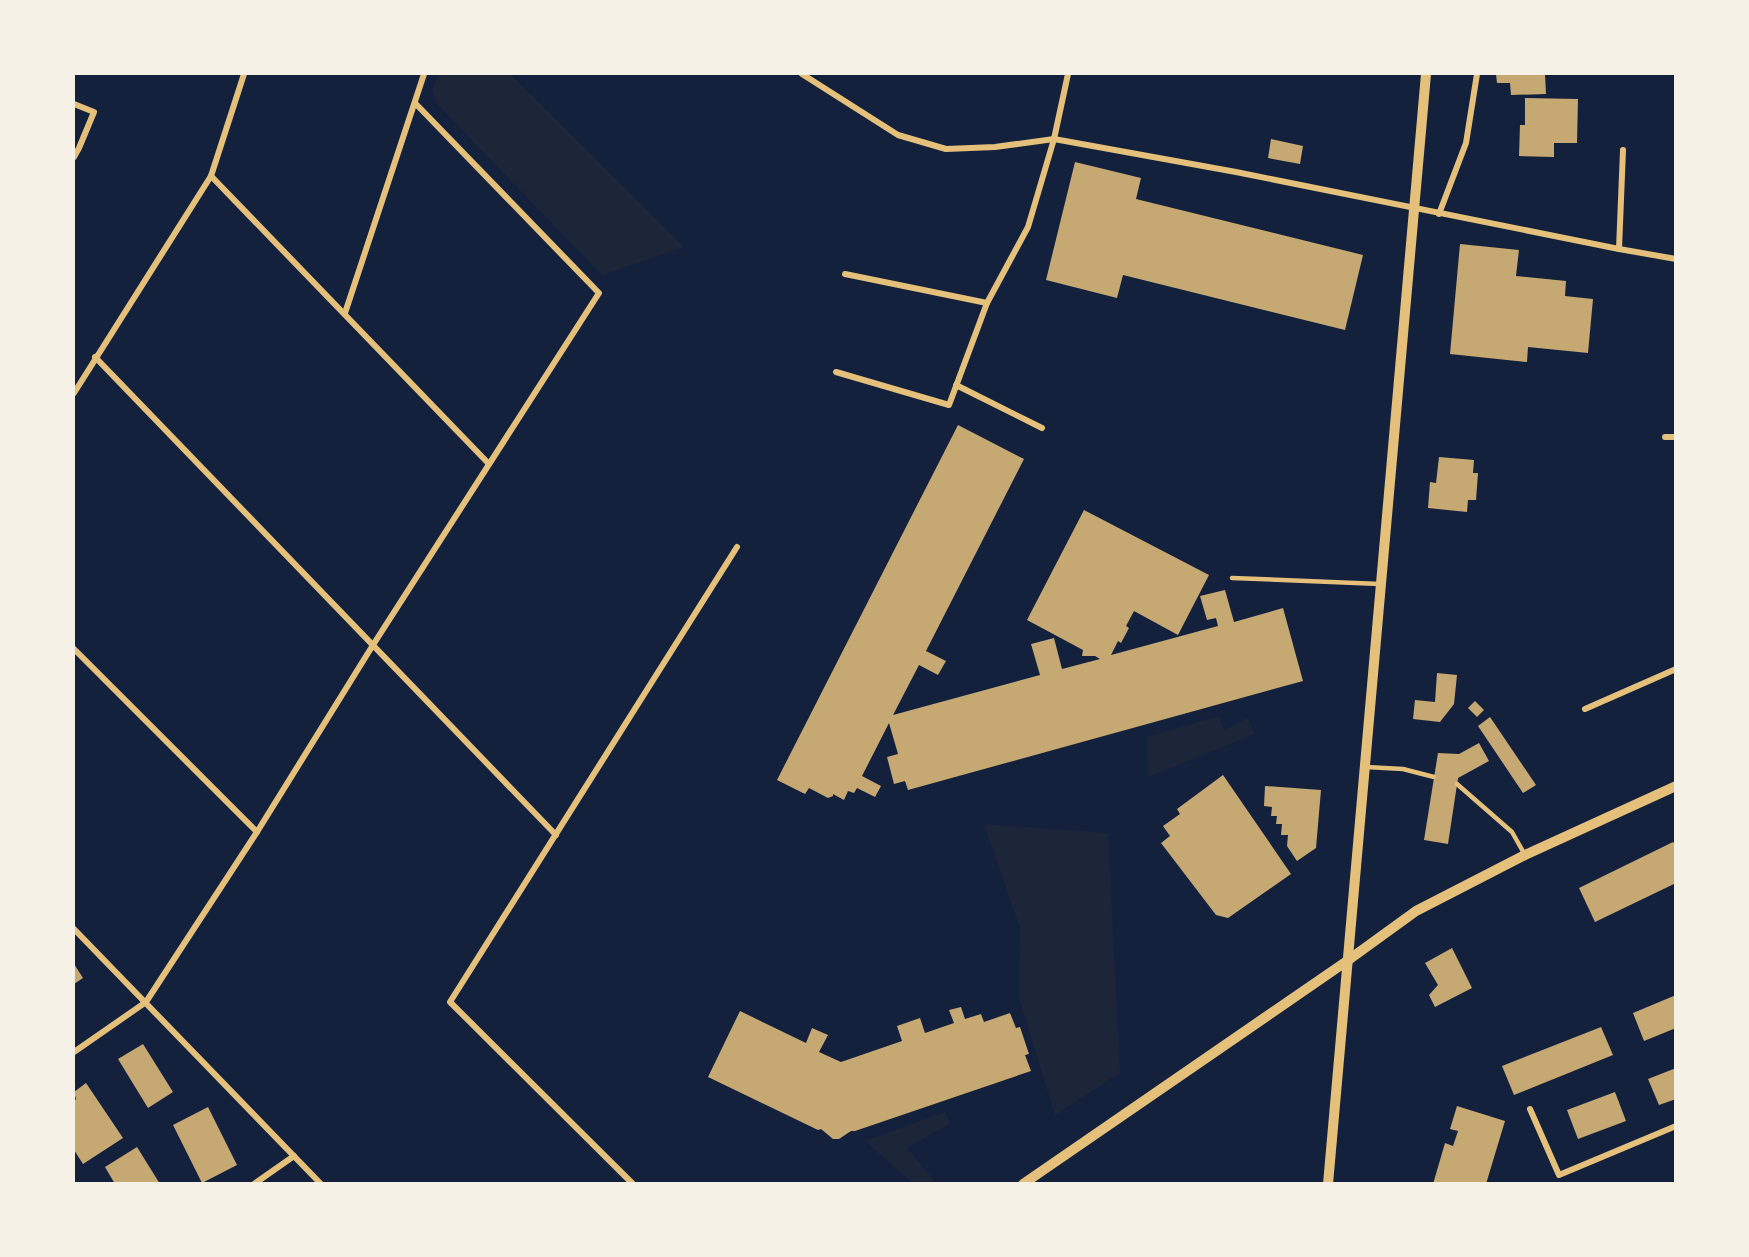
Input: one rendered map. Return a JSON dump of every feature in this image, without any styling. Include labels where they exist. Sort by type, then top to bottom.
[{"type":"street","points":[[74,393],[211,176],[244,74]]},
{"type":"street","points":[[345,313],[424,74]]},
{"type":"street","points":[[802,74],[898,135],[946,149],[995,147],[1054,139],[1676,259]]},
{"type":"street","points":[[836,372],[949,405],[987,303],[1028,226],[1054,139],[1068,74]]},
{"type":"street","points":[[1328,1184],[1426,74]]},
{"type":"street","points":[[1439,214],[1466,143],[1477,74]]},
{"type":"street","points":[[74,1052],[146,1002],[257,832],[373,645],[599,293],[415,103]]},
{"type":"street","points":[[74,104],[94,112],[74,157]]},
{"type":"street","points":[[1619,249],[1623,150]]},
{"type":"street","points":[[211,176],[489,464]]},
{"type":"street","points":[[845,273],[987,303]]},
{"type":"street","points":[[95,357],[556,835]]},
{"type":"street","points":[[956,385],[1042,428]]},
{"type":"street","points":[[1665,437],[1676,437]]},
{"type":"street","points":[[633,1184],[450,1002],[737,547]]},
{"type":"street","points":[[74,649],[257,832]]},
{"type":"street","points":[[1585,709],[1676,669]]},
{"type":"street","points":[[1023,1184],[1416,911],[1525,855],[1676,786]]},
{"type":"street","points":[[74,929],[321,1184]]},
{"type":"street","points":[[1530,1110],[1559,1175],[1676,1126]]},
{"type":"street","points":[[254,1184],[294,1156]]},
{"type":"lane","points":[[1232,578],[1380,584]]},
{"type":"lane","points":[[1364,767],[1403,769],[1434,777]]},
{"type":"lane","points":[[1457,784],[1512,832],[1525,855]]},
{"type":"shaded area","points":[[438,74],[510,74],[684,247],[602,275],[438,105],[432,91]]},
{"type":"shaded area","points":[[1219,716],[1224,730],[1248,718],[1255,734],[1148,777],[1147,737]]},
{"type":"shaded area","points":[[984,824],[1108,833],[1120,1073],[1055,1115],[1019,998],[1020,928]]},
{"type":"shaded area","points":[[945,1112],[950,1123],[907,1148],[936,1183],[913,1183],[865,1141]]},
{"type":"building","points":[[1496,74],[1545,74],[1546,94],[1511,95],[1510,83],[1497,83]]},
{"type":"building","points":[[1525,98],[1578,99],[1577,143],[1554,143],[1554,157],[1519,156],[1520,125],[1525,125]]},
{"type":"building","points":[[1271,139],[1303,146],[1300,164],[1268,158]]},
{"type":"building","points":[[1075,162],[1141,178],[1136,199],[1363,255],[1345,330],[1123,275],[1117,298],[1046,280]]},
{"type":"building","points":[[1460,244],[1519,250],[1516,276],[1566,281],[1565,296],[1593,299],[1588,353],[1528,347],[1527,362],[1450,354]]},
{"type":"building","points":[[958,425],[1024,459],[926,651],[946,661],[938,675],[919,665],[893,715],[1040,675],[1031,644],[1054,638],[1062,669],[1100,659],[1095,656],[1082,656],[1083,650],[1027,620],[1084,510],[1209,575],[1178,635],[1134,611],[1126,626],[1129,628],[1121,643],[1118,641],[1111,655],[1218,626],[1216,618],[1207,620],[1200,596],[1225,590],[1234,622],[1283,608],[1303,681],[908,790],[905,781],[894,784],[887,757],[898,754],[889,723],[862,776],[881,786],[875,797],[857,788],[854,793],[848,791],[844,800],[833,794],[828,798],[809,788],[805,794],[777,780]]},
{"type":"building","points":[[1439,457],[1474,460],[1473,473],[1478,473],[1476,500],[1468,500],[1467,512],[1428,508],[1430,482],[1436,483]]},
{"type":"building","points":[[1437,673],[1457,675],[1454,704],[1440,722],[1413,719],[1415,700],[1435,702]]},
{"type":"building","points":[[1475,701],[1484,710],[1477,717],[1468,708]]},
{"type":"building","points":[[1490,717],[1536,785],[1523,793],[1478,726]]},
{"type":"building","points":[[1479,743],[1489,761],[1458,778],[1448,844],[1424,840],[1438,753],[1459,754]]},
{"type":"building","points":[[1223,775],[1291,874],[1228,918],[1216,915],[1161,843],[1170,836],[1163,826],[1180,814],[1177,809]]},
{"type":"building","points":[[1265,786],[1321,790],[1316,848],[1297,861],[1287,846],[1288,835],[1281,835],[1282,824],[1276,824],[1277,816],[1271,816],[1272,807],[1264,806]]},
{"type":"building","points":[[1673,842],[1676,846],[1676,883],[1595,922],[1579,888]]},
{"type":"building","points":[[1452,948],[1472,988],[1435,1007],[1429,995],[1438,985],[1425,963]]},
{"type":"building","points":[[74,964],[83,978],[74,984]]},
{"type":"building","points":[[1676,995],[1676,1028],[1644,1041],[1633,1013]]},
{"type":"building","points":[[961,1007],[965,1019],[981,1014],[984,1022],[1010,1013],[1016,1028],[1020,1027],[1029,1054],[1025,1055],[1031,1071],[851,1131],[839,1139],[833,1139],[821,1129],[818,1130],[708,1077],[740,1011],[806,1043],[812,1028],[828,1035],[819,1052],[841,1062],[902,1041],[897,1026],[920,1018],[925,1033],[954,1023],[949,1010]]},
{"type":"building","points":[[1601,1027],[1613,1055],[1514,1095],[1502,1066]]},
{"type":"building","points":[[143,1044],[173,1092],[148,1108],[118,1059]]},
{"type":"building","points":[[1676,1068],[1676,1099],[1659,1105],[1648,1079]]},
{"type":"building","points":[[86,1083],[123,1138],[83,1164],[74,1150],[74,1101],[76,1099],[74,1092]]},
{"type":"building","points":[[1615,1092],[1626,1121],[1578,1139],[1567,1110]]},
{"type":"building","points":[[1457,1106],[1505,1121],[1486,1184],[1433,1184],[1445,1143],[1453,1146],[1458,1131],[1450,1129]]},
{"type":"building","points":[[208,1107],[237,1165],[202,1183],[173,1125]]},
{"type":"building","points":[[137,1147],[160,1184],[115,1184],[105,1167]]}]
